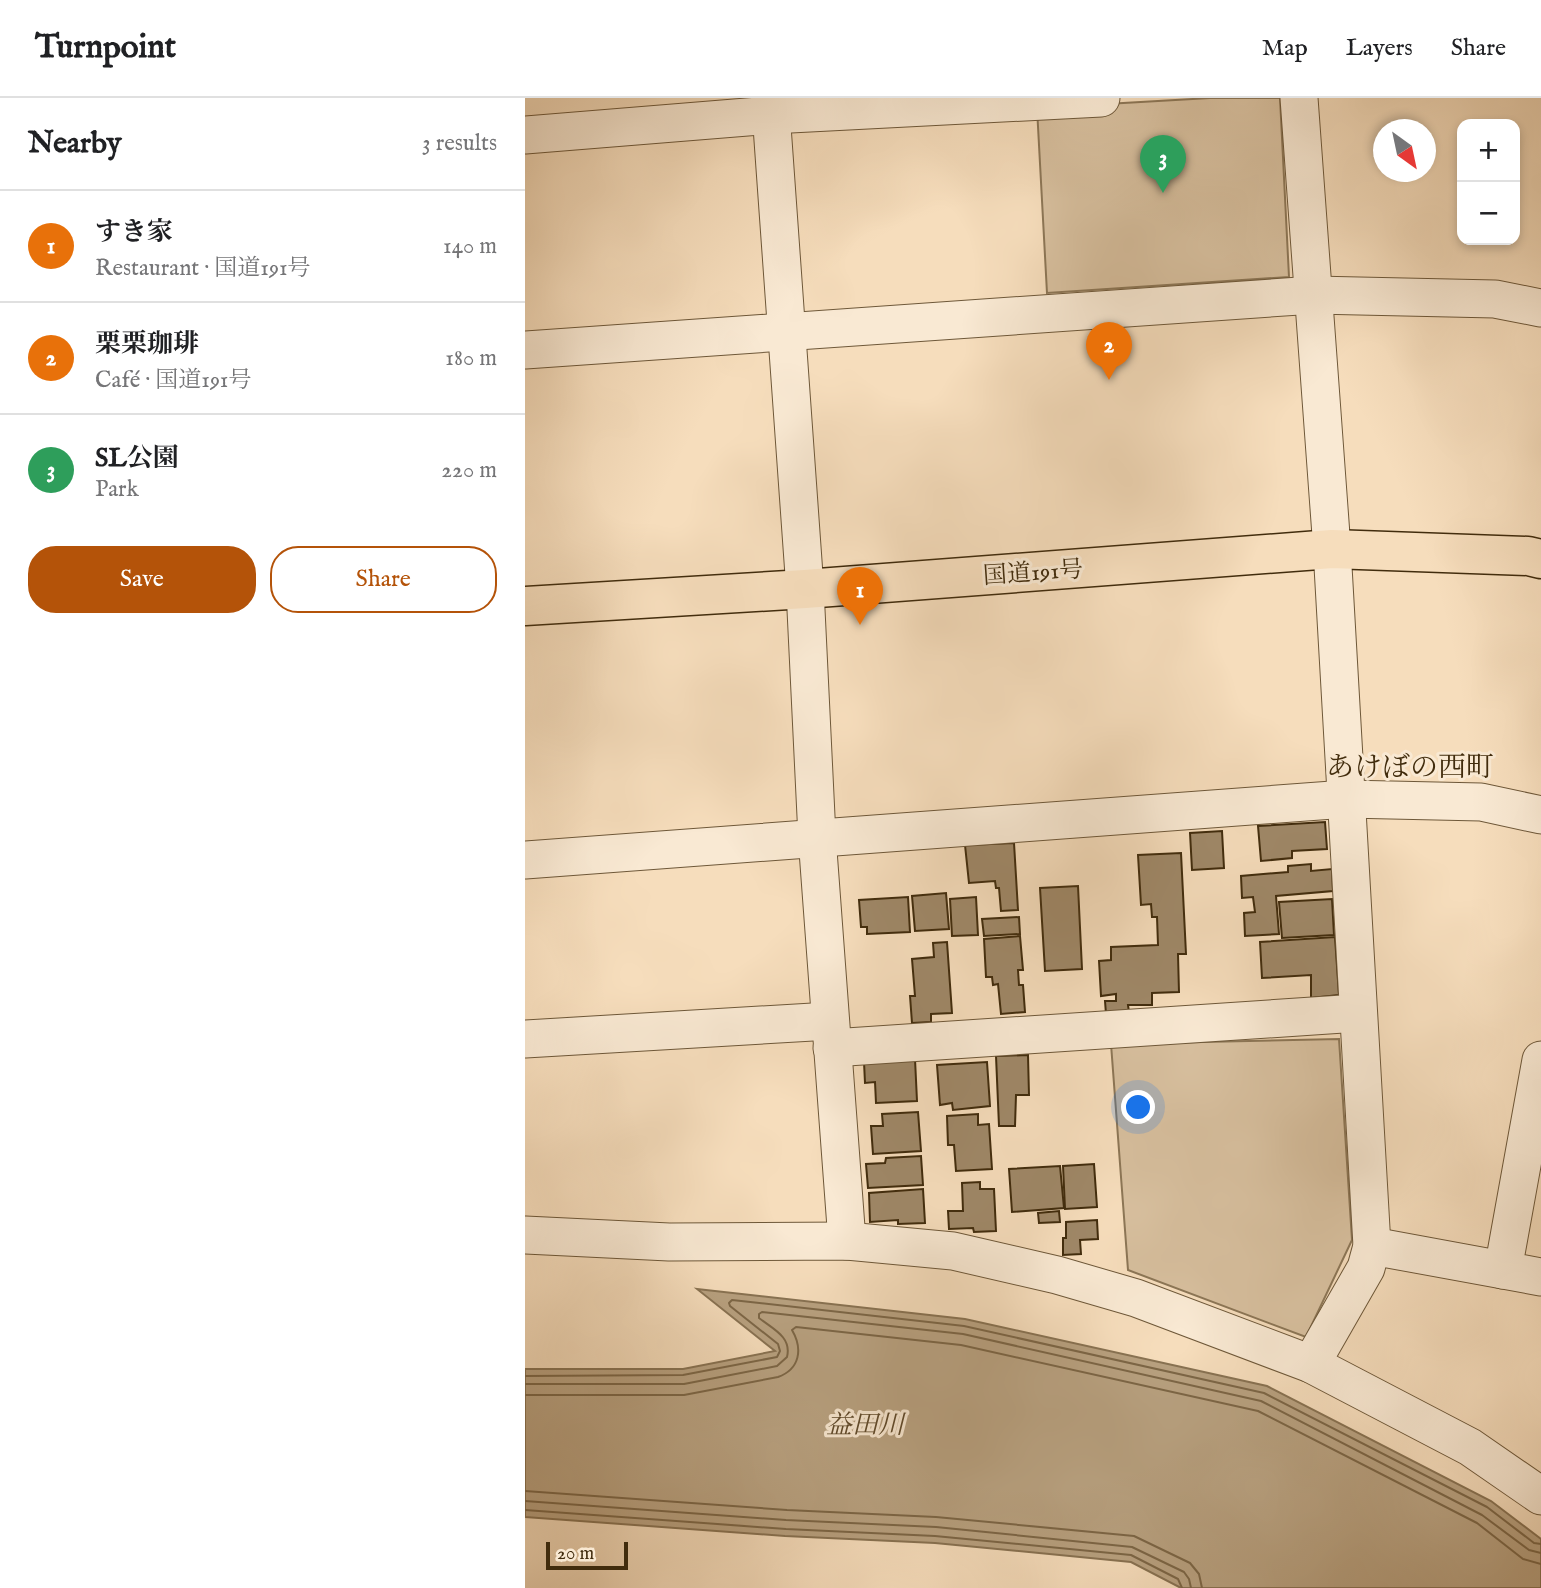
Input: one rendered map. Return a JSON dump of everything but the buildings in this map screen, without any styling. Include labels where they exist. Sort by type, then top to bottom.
[{"type":"highway","name":"国道191号","points":[[525,606],[805,589],[1332,549],[1528,556],[1541,559]]},
{"type":"street","points":[[525,135],[771,106],[1101,98]]},
{"type":"street","points":[[1299,98],[1332,549],[1372,1246],[1366,1268],[1311,1364]]},
{"type":"street","points":[[771,106],[805,589],[817,837],[847,1241]]},
{"type":"street","points":[[525,350],[1314,295],[1495,299],[1541,308]]},
{"type":"street","points":[[525,860],[1346,799],[1481,802],[1541,815]]},
{"type":"street","points":[[525,1039],[831,1035],[1359,1013]]},
{"type":"street","points":[[1503,1270],[1541,1060]]},
{"type":"street","points":[[525,1235],[669,1242],[847,1241],[953,1251],[1057,1275],[1136,1298],[1311,1364],[1470,1447],[1541,1496]]},
{"type":"street","points":[[1372,1246],[1541,1277]]},
{"type":"shaded area","points":[[1210,98],[1280,98],[1289,277],[1047,293],[1037,108]]},
{"type":"shaded area","points":[[1339,1039],[1352,1240],[1306,1337],[1128,1270],[1111,1044]]},
{"type":"water","name":"益田川","points":[[697,1289],[965,1319],[1267,1386],[1491,1501],[1541,1539],[1541,1588],[1181,1588],[1131,1562],[935,1543],[785,1536],[525,1517],[525,1369],[683,1369],[775,1351]]},
{"type":"place","name":"SL公園","points":[[1163,193]]},
{"type":"place","name":"栗栗珈琲","points":[[1109,380]]},
{"type":"place","name":"すき家","points":[[860,625]]},
{"type":"district","name":"あけぼの西町","points":[[1410,766]]}]
